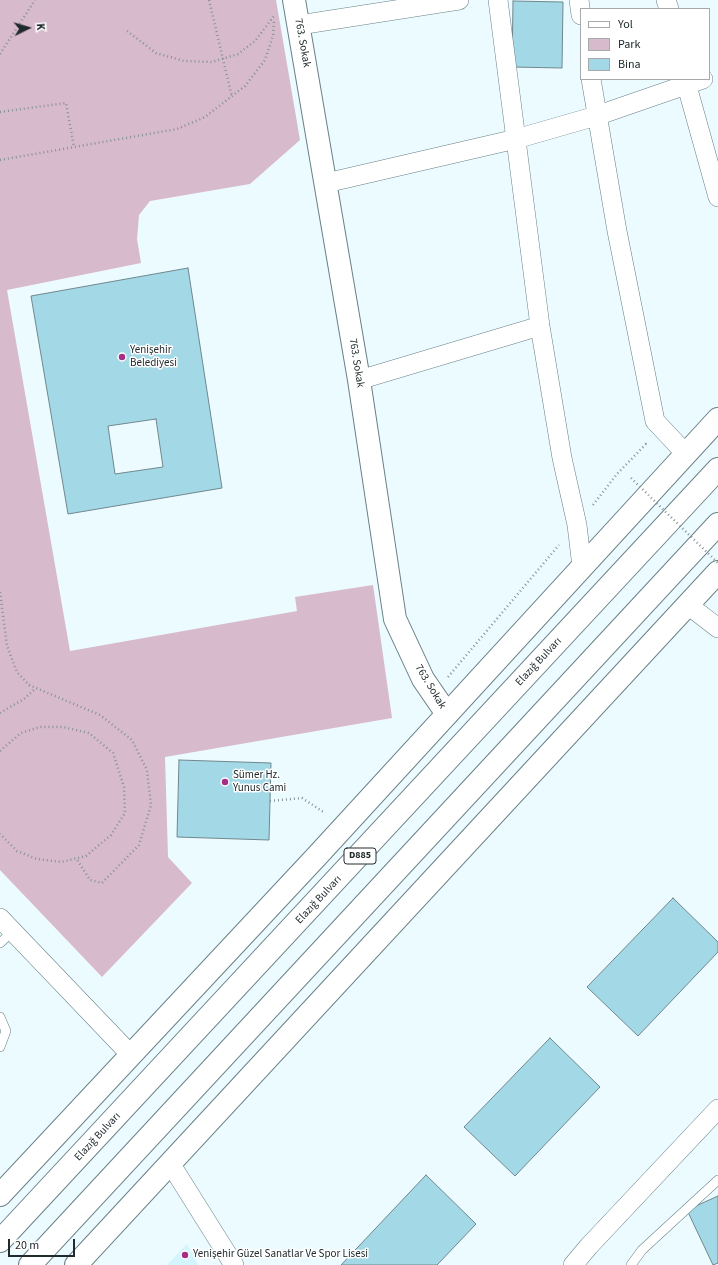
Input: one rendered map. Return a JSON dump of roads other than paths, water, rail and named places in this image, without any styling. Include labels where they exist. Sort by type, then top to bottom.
[{"type":"main road","name":"763. Sokak","points":[[285,4],[299,25],[359,380],[395,619],[423,679],[447,714]]},
{"type":"main road","points":[[0,1194],[447,714],[718,419]]},
{"type":"main road","name":"Elazığ Bulvarı","points":[[0,1241],[718,469]]},
{"type":"main road","points":[[30,1265],[718,524]]},
{"type":"main road","points":[[76,1265],[718,572]]},
{"type":"street","points":[[299,25],[459,0]]},
{"type":"street","points":[[498,0],[540,326],[562,458],[577,525],[582,567]]},
{"type":"street","points":[[591,80],[596,116],[617,231],[655,421],[686,454]]},
{"type":"street","points":[[326,184],[516,139],[596,116],[691,81],[718,197]]},
{"type":"street","points":[[359,380],[540,326]]},
{"type":"street","points":[[688,605],[718,628]]},
{"type":"street","points":[[4,931],[130,1055]]},
{"type":"street","points":[[573,1265],[589,1246],[718,1109]]},
{"type":"street","points":[[170,1164],[234,1265]]},
{"type":"lane","points":[[0,1017],[6,1031],[0,1047]]},
{"type":"lane","points":[[631,1265],[642,1250],[718,1180]]},
{"type":"place","name":"Yenişehir Belediyesi","points":[[122,357]]},
{"type":"place","name":"Sümer Hz. Yunus Cami","points":[[225,782]]},
{"type":"place","name":"Yenişehir Güzel Sanatlar Ve Spor Lisesi","points":[[185,1255]]}]
